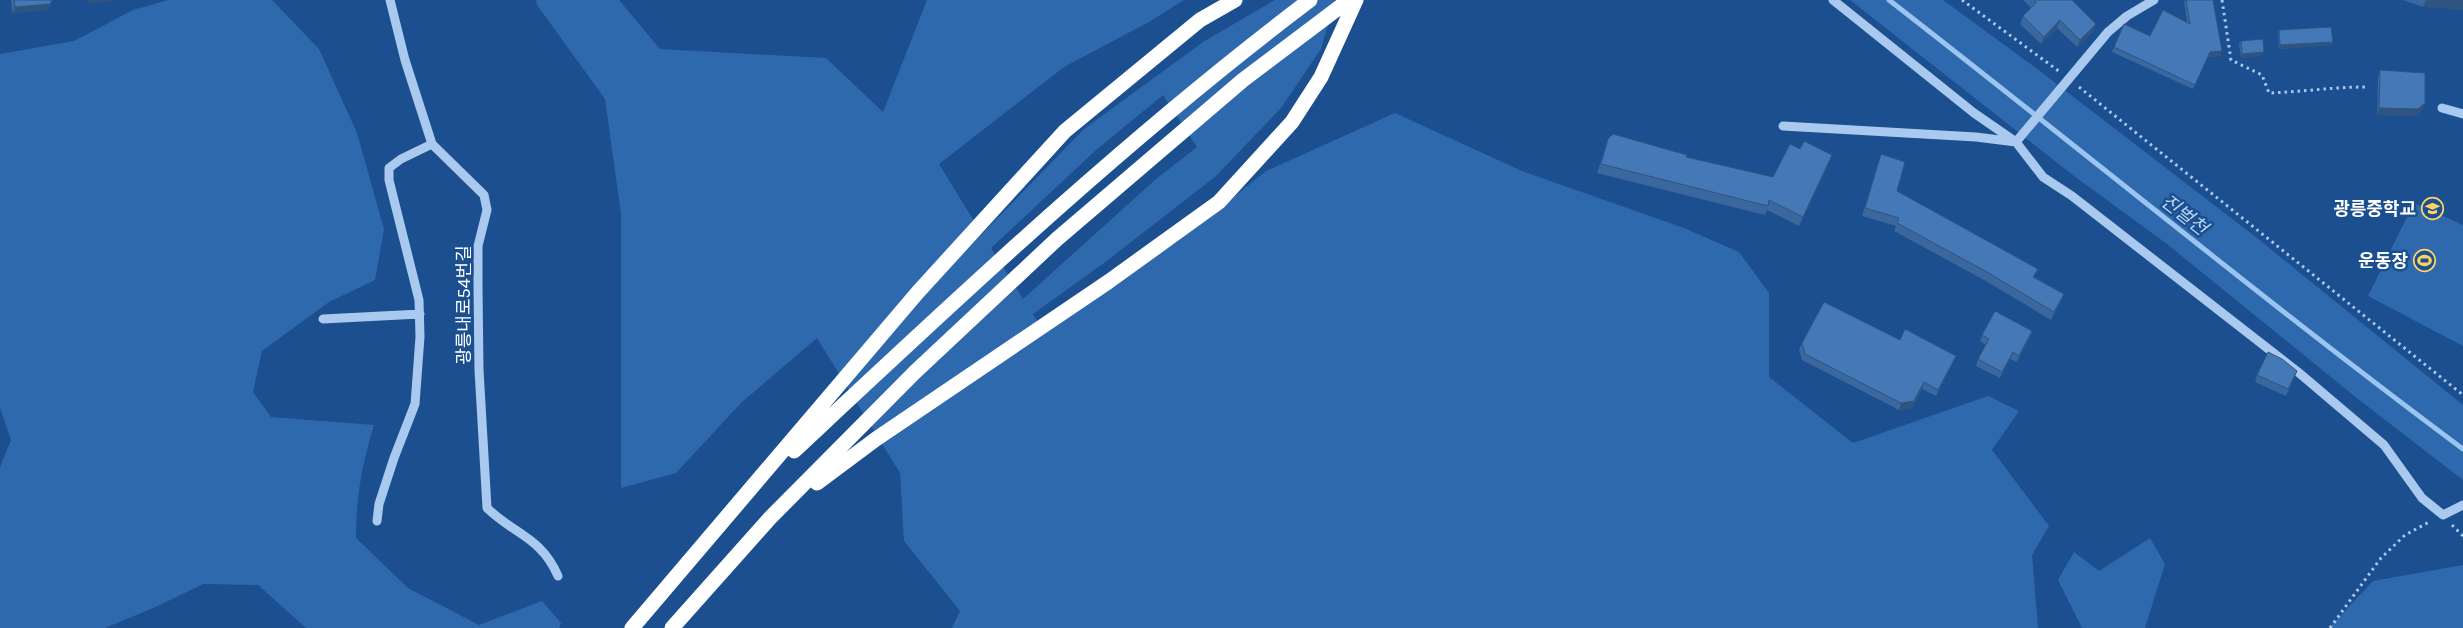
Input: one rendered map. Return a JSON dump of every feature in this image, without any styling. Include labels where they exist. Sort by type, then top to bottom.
[{"type":"highway","points":[[632,628],[918,292],[1065,132],[1200,20],[1235,0]]},
{"type":"highway","points":[[742,500],[985,272],[1070,196],[1229,61],[1310,0]]},
{"type":"highway","points":[[672,628],[770,518],[915,372],[1057,239],[1242,80],[1348,0]]},
{"type":"highway","points":[[770,518],[876,439],[1108,282],[1219,202],[1292,122],[1321,77],[1356,0]]},
{"type":"street","name":"광릉내로54번길","points":[[390,0],[405,60],[432,144],[484,195],[487,210],[478,246],[478,287],[479,370],[488,508],[502,522],[535,541],[553,564],[558,576]]},
{"type":"street","points":[[1833,0],[1974,113],[2016,142],[2043,177],[2080,202],[2290,366],[2384,445],[2422,498],[2443,515],[2463,505]]},
{"type":"street","points":[[2016,142],[2108,32],[2128,16],[2154,0]]},
{"type":"street","points":[[2442,108],[2463,114]]},
{"type":"street","points":[[1782,126],[1976,137],[2016,142]]},
{"type":"street","points":[[377,521],[379,504],[391,467],[415,404],[420,337],[419,300],[409,252],[389,180],[389,168],[401,159],[432,144]]},
{"type":"street","points":[[323,319],[420,314]]},
{"type":"path","points":[[1962,0],[2068,79],[2463,395]]},
{"type":"path","points":[[2222,0],[2231,60],[2262,75],[2269,93],[2365,87]]},
{"type":"path","points":[[2330,628],[2381,558],[2405,534],[2443,515]]},
{"type":"shaded area","points":[[168,0],[272,0],[319,49],[357,133],[384,229],[375,280],[329,302],[262,351],[253,392],[271,417],[374,425],[361,481],[357,509],[356,538],[408,588],[479,625],[542,601],[561,623],[559,628],[306,628],[258,585],[203,584],[158,606],[105,628],[0,628],[0,467],[11,440],[0,408],[0,54],[74,41],[133,10]]},
{"type":"shaded area","points":[[536,0],[619,0],[660,49],[826,58],[883,112],[927,0],[1184,0],[1149,22],[1064,67],[939,164],[982,234],[1084,129],[1203,42],[1275,0],[1335,0],[1321,49],[1281,108],[1215,177],[1104,263],[1033,314],[1039,324],[1176,243],[1266,171],[1395,113],[1522,171],[1684,228],[1739,252],[1769,293],[1769,377],[1853,443],[1988,396],[2019,411],[1992,450],[2049,526],[2032,555],[2038,628],[952,628],[960,611],[904,541],[900,473],[817,338],[741,403],[676,473],[621,488],[621,214],[605,99],[537,5]],"holes":[[[1163,95],[1197,147],[1156,179],[1023,299],[991,248],[1095,151]]]},
{"type":"shaded area","points":[[1850,0],[1943,0],[2036,68],[2257,238],[2463,405],[2463,480],[2358,399],[2167,244],[2074,176]]},
{"type":"shaded area","name":"운동장","points":[[2414,203],[2463,225],[2463,346],[2368,296]]},
{"type":"shaded area","points":[[2150,538],[2165,564],[2145,628],[2082,628],[2058,580],[2074,552],[2099,571]]},
{"type":"shaded area","points":[[2463,565],[2463,628],[2329,628],[2373,581]]},
{"type":"building","points":[[14,0],[52,0],[50,4],[15,7]]},
{"type":"building","points":[[2034,0],[2072,0],[2096,24],[2080,40],[2060,20],[2044,37],[2023,16],[2036,3]]},
{"type":"building","points":[[2186,0],[2213,0],[2222,51],[2210,52],[2195,85],[2114,47],[2124,24],[2150,36],[2163,10],[2190,24]]},
{"type":"building","points":[[2331,27],[2333,42],[2280,45],[2279,30]]},
{"type":"building","points":[[2263,39],[2264,52],[2242,54],[2241,41]]},
{"type":"building","points":[[2380,70],[2425,73],[2425,103],[2418,109],[2379,108]]},
{"type":"building","points":[[1613,134],[1687,155],[1686,157],[1773,177],[1790,144],[1800,149],[1804,141],[1832,155],[1803,217],[1769,200],[1768,206],[1601,164],[1608,139]]},
{"type":"building","points":[[1881,154],[1905,162],[1897,191],[2038,269],[2033,277],[2064,294],[2054,312],[1987,272],[1897,223],[1899,218],[1865,208]]},
{"type":"building","points":[[1824,302],[1900,340],[1905,329],[1956,356],[1938,390],[1924,382],[1914,401],[1901,403],[1805,354],[1802,343]]},
{"type":"building","points":[[1995,311],[2032,331],[2019,356],[2013,352],[2002,372],[1978,359],[1989,339],[1982,335]]},
{"type":"building","points":[[2268,352],[2282,359],[2297,371],[2288,389],[2257,375]]},
{"type":"waterway","name":"진벌천","points":[[1889,0],[2318,339],[2463,449]]},
{"type":"place","name":"광릉중학교","points":[[2432,209]]},
{"type":"place","name":"운동장","points":[[2424,261]]}]
